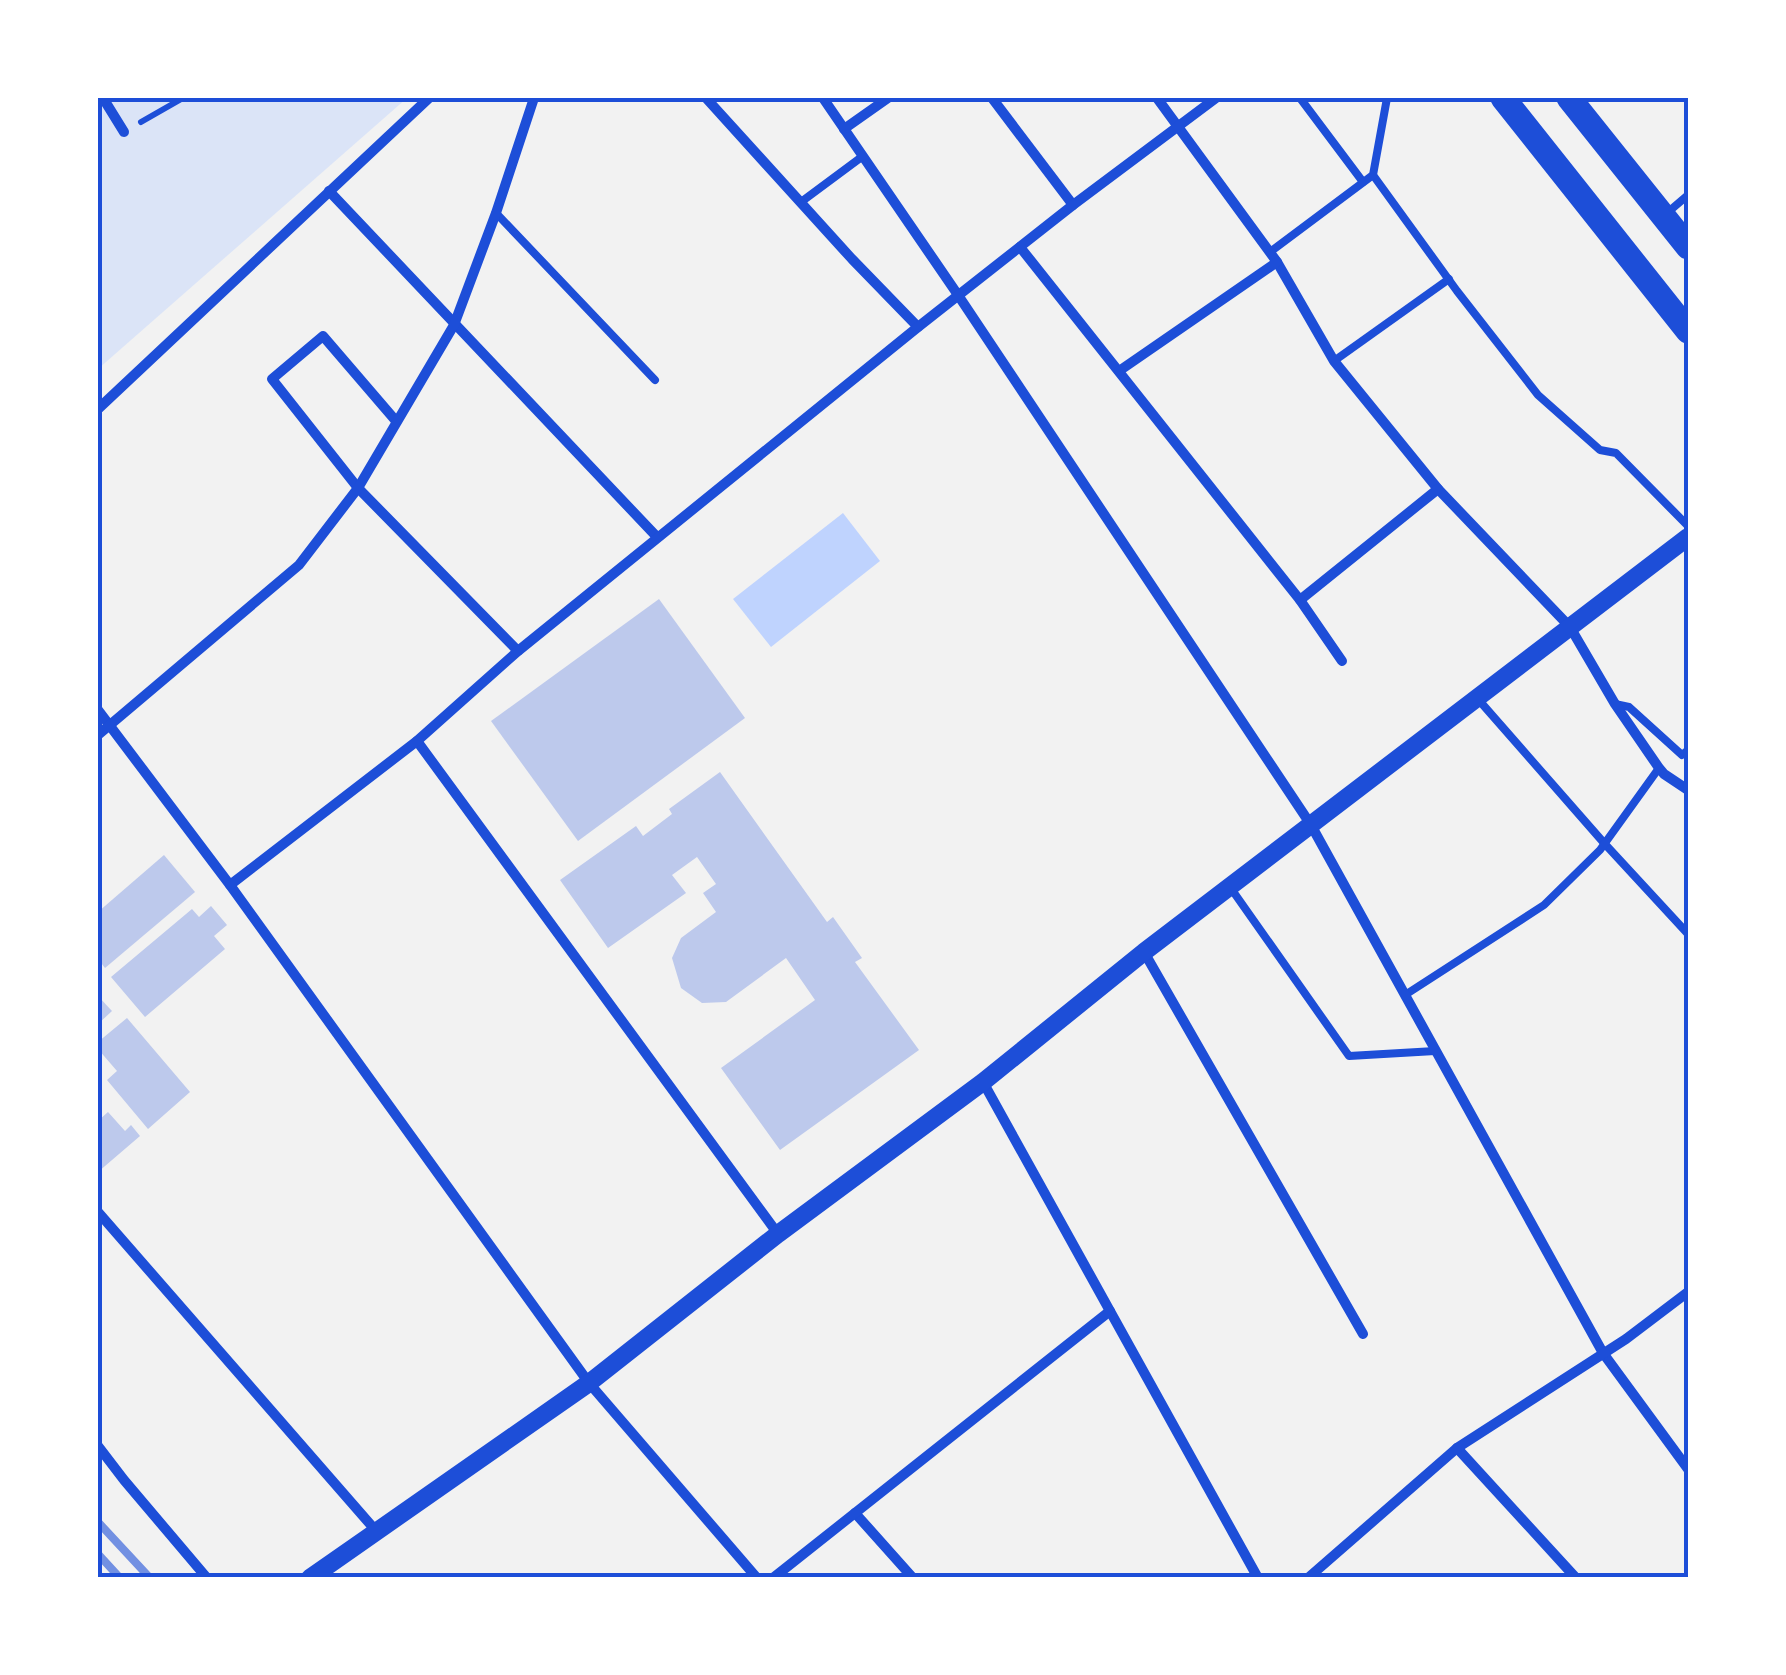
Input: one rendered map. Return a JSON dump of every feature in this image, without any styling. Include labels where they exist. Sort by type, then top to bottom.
[{"type":"main road","points":[[1503,98],[1688,331]]},
{"type":"main road","points":[[1569,98],[1688,247]]},
{"type":"street","points":[[103,98],[124,132]]},
{"type":"street","points":[[98,409],[428,98]]},
{"type":"street","points":[[98,735],[299,565],[358,488],[454,325],[534,98]]},
{"type":"street","points":[[706,98],[918,327]]},
{"type":"street","points":[[823,98],[1311,826],[1602,1352],[1688,1469]]},
{"type":"street","points":[[844,129],[888,98]]},
{"type":"street","points":[[992,98],[1073,205]]},
{"type":"street","points":[[1158,98],[1273,257],[1334,361],[1438,489],[1570,627],[1615,704],[1664,774],[1688,790]]},
{"type":"street","points":[[230,884],[417,741],[518,651],[958,295],[1216,98]]},
{"type":"street","points":[[329,191],[657,537]]},
{"type":"street","points":[[1020,247],[1300,600],[1342,661]]},
{"type":"street","points":[[1119,371],[1273,257]]},
{"type":"street","points":[[396,421],[323,336],[272,379],[358,488],[518,651]]},
{"type":"street","points":[[1300,600],[1438,489]]},
{"type":"street","points":[[310,1578],[589,1383],[1688,536]]},
{"type":"street","points":[[98,710],[230,884],[589,1383],[757,1578]]},
{"type":"street","points":[[417,741],[778,1234]]},
{"type":"street","points":[[1144,952],[1363,1334]]},
{"type":"street","points":[[983,1082],[1258,1578]]},
{"type":"street","points":[[98,1212],[377,1532]]},
{"type":"street","points":[[1308,1578],[1456,1448],[1626,1338],[1688,1292]]},
{"type":"street","points":[[773,1578],[1110,1311]]},
{"type":"street","points":[[98,1446],[207,1578]]},
{"type":"street","points":[[1456,1448],[1576,1578]]},
{"type":"street","points":[[855,1513],[912,1578]]},
{"type":"lane","points":[[1300,98],[1363,182]]},
{"type":"lane","points":[[1386,98],[1373,175],[1538,394],[1600,450],[1616,453],[1688,526]]},
{"type":"lane","points":[[801,202],[863,156]]},
{"type":"lane","points":[[1273,257],[1373,175]]},
{"type":"lane","points":[[1664,216],[1688,195]]},
{"type":"lane","points":[[496,213],[655,380]]},
{"type":"lane","points":[[1334,361],[1448,279]]},
{"type":"lane","points":[[1478,698],[1688,934]]},
{"type":"lane","points":[[1615,704],[1629,707],[1682,755],[1688,750]]},
{"type":"lane","points":[[1405,995],[1544,905],[1604,844],[1660,768]]},
{"type":"lane","points":[[1230,887],[1349,1056],[1435,1050]]},
{"type":"shaded area","points":[[98,98],[407,98],[98,369]]},
{"type":"water","points":[[843,513],[880,561],[771,647],[733,599]]},
{"type":"building","points":[[659,599],[745,718],[578,841],[491,721]]},
{"type":"building","points":[[720,772],[827,922],[833,917],[862,958],[855,962],[919,1050],[780,1150],[721,1068],[815,1000],[786,958],[726,1002],[702,1003],[681,988],[672,958],[681,938],[716,912],[703,893],[716,884],[697,857],[672,875],[686,893],[608,948],[560,880],[636,826],[643,836],[672,814],[669,809]]},
{"type":"building","points":[[164,855],[195,892],[105,968],[98,959],[98,912]]},
{"type":"building","points":[[211,906],[227,925],[214,936],[225,949],[145,1017],[111,977],[192,909],[199,917]]},
{"type":"building","points":[[98,996],[112,1011],[98,1024]]},
{"type":"building","points":[[127,1018],[190,1092],[148,1129],[107,1080],[117,1071],[98,1049],[98,1042]]},
{"type":"building","points":[[108,1112],[125,1131],[131,1125],[140,1136],[98,1172],[98,1121]]},
{"type":"railway","points":[[98,1522],[150,1578]]},
{"type":"railway","points":[[98,1554],[120,1578]]}]
